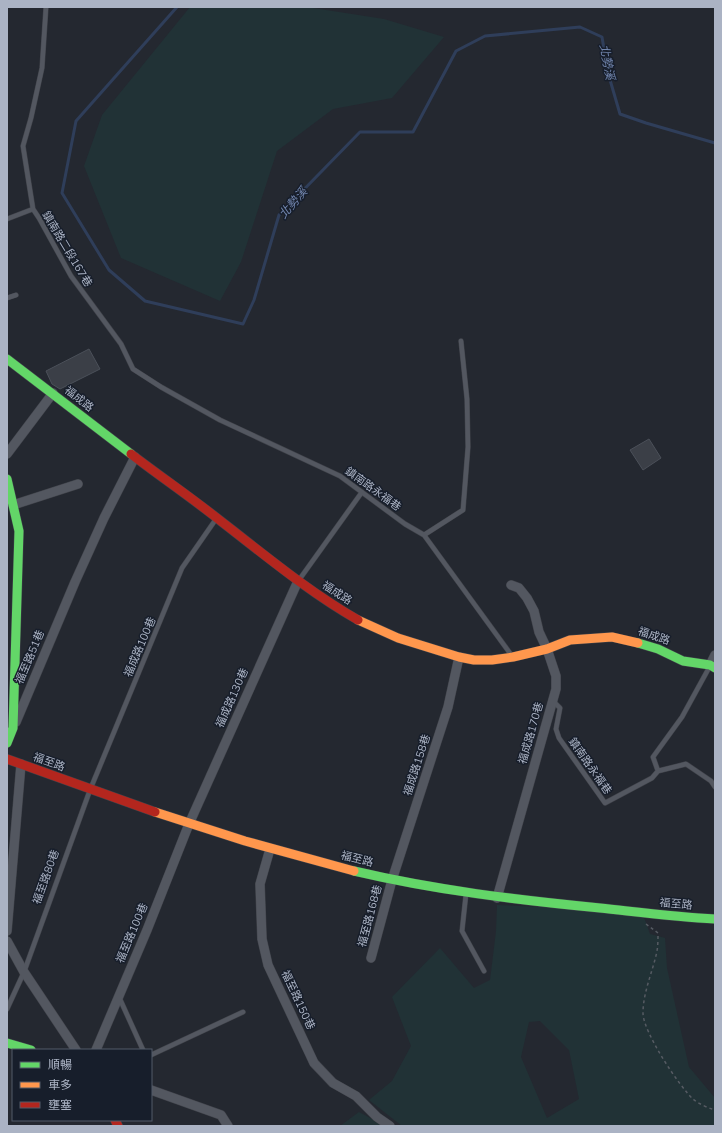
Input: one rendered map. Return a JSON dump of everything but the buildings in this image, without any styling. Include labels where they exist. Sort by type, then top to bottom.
[{"type":"street","name":"福成路","points":[[7,359],[298,581],[334,607],[364,624],[398,638],[459,657],[474,660],[492,660],[513,657],[547,649],[570,640],[612,637],[658,649],[683,660],[713,666]]},
{"type":"street","points":[[7,454],[53,394]]},
{"type":"street","name":"福至路51巷","points":[[13,728],[75,582],[104,518],[135,457]]},
{"type":"street","name":"福至路51巷","points":[[7,479],[19,531],[13,728]]},
{"type":"street","points":[[13,505],[78,484]]},
{"type":"street","name":"福成路130巷","points":[[189,824],[298,581]]},
{"type":"street","name":"福成路170巷","points":[[497,898],[556,689],[556,676],[547,649],[539,632],[534,611],[527,598],[519,588],[511,585]]},
{"type":"street","points":[[713,666],[715,655]]},
{"type":"street","name":"福成路158巷","points":[[392,880],[448,707],[459,657]]},
{"type":"street","points":[[7,743],[13,728]]},
{"type":"street","name":"福至路","points":[[7,759],[90,790],[189,824],[270,849],[392,880],[497,898],[715,919]]},
{"type":"street","points":[[7,931],[21,764]]},
{"type":"street","name":"福至路100巷","points":[[96,1049],[147,930],[189,824]]},
{"type":"street","name":"福至路150巷","points":[[270,849],[260,884],[262,939],[268,964],[314,1063],[333,1083],[356,1096],[390,1126]]},
{"type":"street","name":"福至路168巷","points":[[371,958],[392,880]]},
{"type":"street","points":[[7,941],[24,972],[75,1049]]},
{"type":"street","points":[[7,1043],[28,1049]]},
{"type":"street","points":[[152,1090],[221,1115],[228,1126]]},
{"type":"lane","name":"鎮南路二段167巷","points":[[46,7],[42,68],[31,118],[22,146],[33,209],[71,276],[121,344],[133,369]]},
{"type":"lane","points":[[7,219],[33,209]]},
{"type":"lane","points":[[7,298],[16,295]]},
{"type":"lane","points":[[424,535],[463,510],[468,447],[467,406],[461,341]]},
{"type":"lane","name":"鎮南路永福巷","points":[[133,369],[161,387],[220,420],[340,476],[405,524],[424,535],[513,657]]},
{"type":"lane","points":[[298,581],[362,492]]},
{"type":"lane","name":"福成路100巷","points":[[90,790],[182,568],[217,518]]},
{"type":"lane","points":[[713,666],[682,717],[653,757],[658,771],[686,764],[711,781],[715,787]]},
{"type":"lane","name":"鎮南路永福巷","points":[[553,701],[560,708],[556,729],[559,738],[605,803],[652,778],[658,771]]},
{"type":"lane","name":"福至路80巷","points":[[7,1009],[24,972],[90,790]]},
{"type":"lane","points":[[466,893],[462,931],[484,971]]},
{"type":"lane","points":[[118,996],[143,1049]]},
{"type":"lane","points":[[152,1055],[243,1012]]},
{"type":"path","points":[[641,921],[658,933],[657,949],[645,997],[643,1014],[646,1026],[652,1040],[678,1081],[694,1100],[715,1110]]},
{"type":"shaded area","points":[[190,7],[307,7],[384,19],[444,37],[392,98],[333,109],[277,151],[241,262],[220,301],[121,258],[84,166],[102,115]]},
{"type":"shaded area","points":[[497,905],[639,911],[645,920],[650,934],[665,938],[667,968],[689,1067],[715,1098],[715,1126],[402,1126],[369,1100],[392,1081],[411,1046],[392,997],[440,948],[474,988],[490,980],[496,931]],"holes":[[[540,1021],[569,1050],[579,1099],[547,1118],[521,1057],[529,1022]]]},
{"type":"shaded area","points":[[359,1112],[385,1126],[340,1126]]},
{"type":"waterway","name":"北勢溪","points":[[177,7],[76,121],[62,193],[109,270],[145,301],[243,324],[254,300],[279,215],[360,132],[413,132],[456,51],[485,36],[580,27],[602,37],[608,73],[620,114],[715,143]]},
{"type":"traffic: fast","points":[[7,359],[131,454]]},
{"type":"traffic: fast","points":[[7,479],[19,531],[13,728],[7,743]]},
{"type":"traffic: fast","points":[[638,643],[658,649],[683,661],[710,665],[715,668]]},
{"type":"traffic: fast","points":[[354,871],[415,884],[507,898],[715,919]]},
{"type":"traffic: fast","points":[[7,1043],[28,1049]]},
{"type":"traffic: slow","points":[[358,620],[398,638],[459,657],[474,660],[492,660],[513,657],[547,649],[570,640],[612,637],[638,643]]},
{"type":"traffic: slow","points":[[155,812],[245,841],[354,871]]},
{"type":"traffic: jam","points":[[131,454],[199,504],[305,586],[358,620]]},
{"type":"traffic: jam","points":[[7,759],[155,812]]},
{"type":"traffic: jam","points":[[116,1121],[118,1126]]}]
